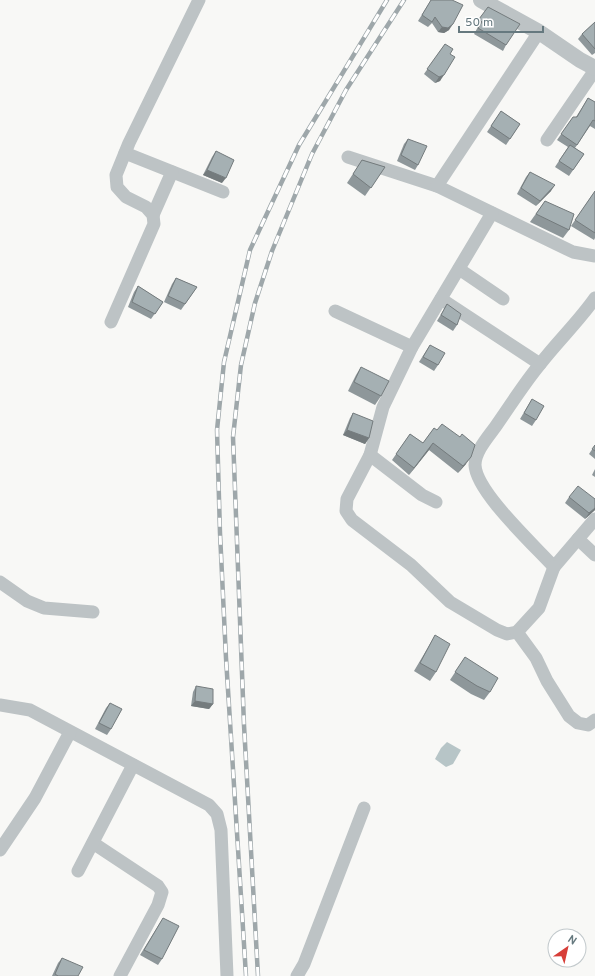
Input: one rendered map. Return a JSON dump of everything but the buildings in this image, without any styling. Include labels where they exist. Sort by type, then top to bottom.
[{"type":"street","points":[[153,215],[146,207],[126,197],[117,187],[116,174],[199,0]]},
{"type":"street","points":[[481,0],[498,4],[595,69],[548,140]]},
{"type":"street","points":[[437,186],[539,32]]},
{"type":"street","points":[[125,153],[222,192]]},
{"type":"street","points":[[348,157],[437,186],[573,252],[595,256]]},
{"type":"street","points":[[111,322],[154,224],[153,215],[172,172]]},
{"type":"street","points":[[492,214],[412,347],[383,407],[370,455],[347,499],[346,511],[352,520],[411,565],[450,602],[497,630],[507,634],[518,632],[539,608],[554,567],[595,519]]},
{"type":"street","points":[[459,269],[503,299]]},
{"type":"street","points":[[554,567],[501,511],[479,478],[475,465],[477,455],[486,441],[540,364],[586,312],[595,298]]},
{"type":"street","points":[[441,299],[540,364]]},
{"type":"street","points":[[334,311],[412,347]]},
{"type":"street","points":[[370,455],[422,495],[436,502]]},
{"type":"street","points":[[578,538],[595,555]]},
{"type":"street","points":[[0,582],[27,601],[44,608],[92,612]]},
{"type":"street","points":[[518,632],[536,658],[547,681],[568,716],[578,723],[588,725],[595,720]]},
{"type":"street","points":[[0,705],[30,710],[209,805],[217,814],[221,830],[227,976]]},
{"type":"street","points":[[0,850],[35,798],[70,732]]},
{"type":"street","points":[[78,871],[133,765]]},
{"type":"street","points":[[298,976],[364,808]]},
{"type":"street","points":[[93,843],[158,886],[162,892],[158,905],[120,976]]},
{"type":"shaded area","points":[[447,742],[461,750],[453,764],[446,767],[435,759],[441,748]]},
{"type":"railway","points":[[246,976],[226,658],[220,533],[217,430],[224,362],[250,250],[299,145],[387,0]]},
{"type":"railway","points":[[258,976],[244,725],[233,437],[241,365],[255,303],[272,251],[312,154],[346,90],[404,0]]}]
